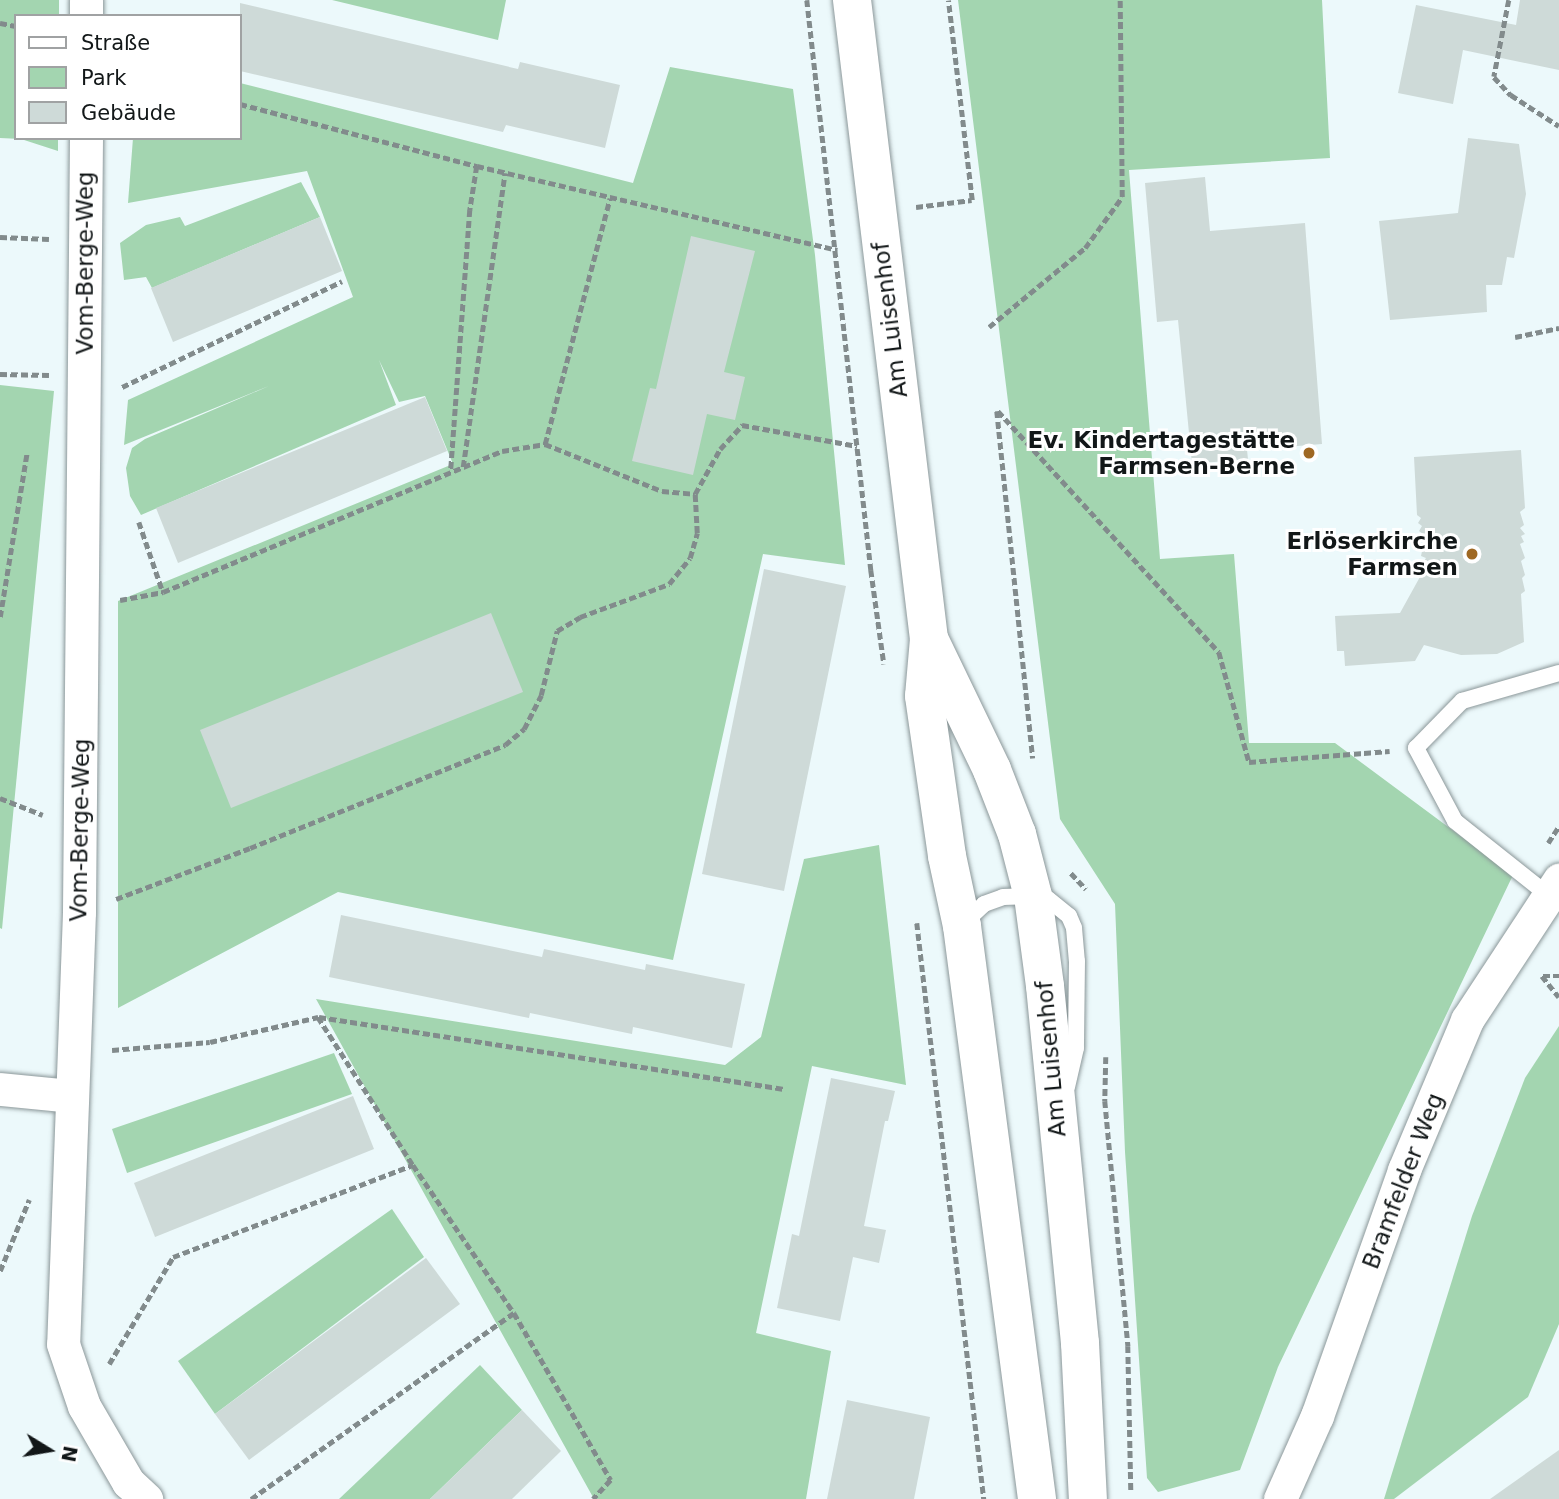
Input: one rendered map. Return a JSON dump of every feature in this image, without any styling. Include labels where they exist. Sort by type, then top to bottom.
[{"type":"main road","name":"Am Luisenhof","points":[[852,0],[929,639],[924,696],[947,856],[962,926],[1037,1499]]},
{"type":"main road","name":"Am Luisenhof","points":[[929,639],[997,783],[1017,834],[1033,896],[1045,986],[1080,1343],[1088,1499]]},
{"type":"street","name":"Vom-Berge-Weg","points":[[86,140],[79,912],[63,1344],[84,1406],[128,1482],[146,1499]]},
{"type":"street","name":"Bramfelder Weg","points":[[1280,1499],[1317,1416],[1404,1170],[1467,1020],[1553,888]]},
{"type":"street","points":[[0,1089],[72,1096]]},
{"type":"lane","points":[[1553,888],[1455,821],[1416,748],[1462,701],[1559,673]]},
{"type":"lane","points":[[962,926],[984,904],[1003,897],[1033,896]]},
{"type":"path","points":[[807,0],[884,667]]},
{"type":"path","points":[[909,208],[972,200],[948,0]]},
{"type":"path","points":[[989,327],[1085,248],[1122,197],[1120,0]]},
{"type":"path","points":[[1509,0],[1494,77],[1511,95],[1559,126]]},
{"type":"path","points":[[242,105],[505,173],[837,250]]},
{"type":"path","points":[[451,470],[470,210],[477,166]]},
{"type":"path","points":[[463,467],[505,173]]},
{"type":"path","points":[[545,444],[610,198]]},
{"type":"path","points":[[0,237],[85,240]]},
{"type":"path","points":[[0,374],[84,390],[342,281]]},
{"type":"path","points":[[1515,337],[1559,328]]},
{"type":"path","points":[[997,411],[1219,652],[1249,762],[1416,748]]},
{"type":"path","points":[[79,912],[250,848],[505,745],[524,729],[541,695],[557,631],[580,617],[669,584],[690,558],[696,533],[695,494],[720,449],[742,425],[857,446]]},
{"type":"path","points":[[82,615],[118,601],[163,592],[502,451],[545,444],[662,491],[695,494]]},
{"type":"path","points":[[0,617],[27,453]]},
{"type":"path","points":[[139,522],[163,592]]},
{"type":"path","points":[[916,916],[984,1499]]},
{"type":"path","points":[[1559,976],[1542,976],[1559,997]]},
{"type":"path","points":[[73,1053],[209,1042],[318,1017],[785,1089]]},
{"type":"path","points":[[318,1017],[413,1165],[514,1313],[611,1480],[593,1499]]},
{"type":"path","points":[[84,1406],[173,1257],[413,1165]]},
{"type":"path","points":[[251,1499],[514,1313]]},
{"type":"green space","points":[[0,0],[59,0],[59,14],[14,14],[14,139],[0,138]]},
{"type":"green space","points":[[332,0],[506,0],[498,40]]},
{"type":"green space","points":[[958,0],[1322,0],[1330,158],[1129,170],[1160,559],[1234,554],[1249,743],[1335,743],[1513,875],[1278,1367],[1240,1470],[1158,1492],[1147,1478],[1125,1152],[1115,904],[1060,819]]},
{"type":"green space","points":[[670,67],[793,89],[815,255],[845,565],[763,554],[673,960],[338,892],[118,1008],[118,601],[453,464],[425,396],[399,402],[379,360],[396,405],[141,515],[130,496],[126,468],[132,448],[145,439],[269,386],[124,445],[128,400],[353,297],[307,171],[128,203],[133,140],[242,140],[242,84],[633,183]]},
{"type":"green space","points":[[24,140],[58,140],[58,151]]},
{"type":"green space","points":[[301,182],[320,217],[152,288],[146,277],[124,280],[120,243],[146,225],[180,217],[185,226]]},
{"type":"green space","points":[[0,385],[54,391],[2,929],[0,928]]},
{"type":"green space","points":[[879,845],[906,1085],[812,1066],[756,1333],[831,1351],[806,1499],[594,1499],[316,999],[725,1065],[761,1037],[804,859]]},
{"type":"green space","points":[[1559,1026],[1559,1324],[1528,1397],[1394,1499],[1384,1499],[1472,1216],[1525,1078]]},
{"type":"green space","points":[[334,1053],[352,1094],[127,1173],[112,1129]]},
{"type":"green space","points":[[392,1209],[424,1257],[215,1414],[178,1361]]},
{"type":"green space","points":[[480,1365],[522,1410],[430,1499],[339,1499]]},
{"type":"building","points":[[1520,0],[1559,0],[1559,70],[1463,50],[1453,104],[1398,93],[1416,5],[1516,25]]},
{"type":"building","points":[[240,3],[518,69],[520,62],[620,85],[605,148],[506,125],[503,132],[242,71]]},
{"type":"building","points":[[1468,138],[1519,144],[1526,194],[1514,258],[1507,257],[1502,285],[1486,285],[1487,312],[1390,320],[1379,221],[1458,213]]},
{"type":"building","points":[[1205,177],[1210,231],[1305,223],[1322,444],[1247,450],[1248,459],[1192,464],[1178,320],[1157,322],[1145,183]]},
{"type":"building","points":[[320,217],[342,271],[173,342],[151,288]]},
{"type":"building","points":[[691,236],[755,251],[724,372],[745,377],[735,420],[707,414],[693,475],[632,461],[650,388],[656,389]]},
{"type":"building","points":[[425,397],[447,451],[178,563],[156,508]]},
{"type":"building","name":"Erlöserkirche Farmsen","points":[[1521,450],[1525,508],[1520,512],[1524,525],[1520,528],[1525,534],[1521,536],[1524,542],[1520,544],[1525,558],[1521,561],[1525,575],[1522,578],[1525,591],[1521,594],[1524,642],[1497,654],[1461,655],[1424,645],[1415,661],[1345,666],[1344,651],[1337,651],[1335,616],[1400,613],[1426,566],[1422,564],[1426,558],[1421,556],[1424,542],[1420,540],[1423,534],[1419,531],[1422,526],[1418,523],[1421,518],[1417,515],[1414,457]]},
{"type":"building","points":[[764,569],[846,586],[784,891],[702,874]]},
{"type":"building","points":[[491,613],[523,692],[231,808],[200,730]]},
{"type":"building","points":[[341,915],[542,957],[544,949],[645,970],[646,964],[745,984],[732,1048],[633,1027],[632,1034],[530,1013],[529,1018],[329,977]]},
{"type":"building","points":[[831,1078],[895,1091],[888,1121],[885,1121],[864,1226],[886,1230],[879,1263],[853,1257],[840,1321],[777,1308],[792,1234],[799,1236]]},
{"type":"building","points":[[353,1096],[374,1149],[155,1237],[134,1183]]},
{"type":"building","points":[[426,1258],[460,1304],[249,1460],[215,1414]]},
{"type":"building","points":[[847,1400],[930,1417],[914,1499],[827,1499]]},
{"type":"building","points":[[522,1410],[561,1451],[512,1499],[430,1499]]},
{"type":"building","points":[[1559,1450],[1559,1499],[1490,1499]]},
{"type":"place","name":"Ev. Kindertagestätte Farmsen-Berne","points":[[1309,453]]},
{"type":"place","name":"Erlöserkirche Farmsen","points":[[1472,554]]}]
